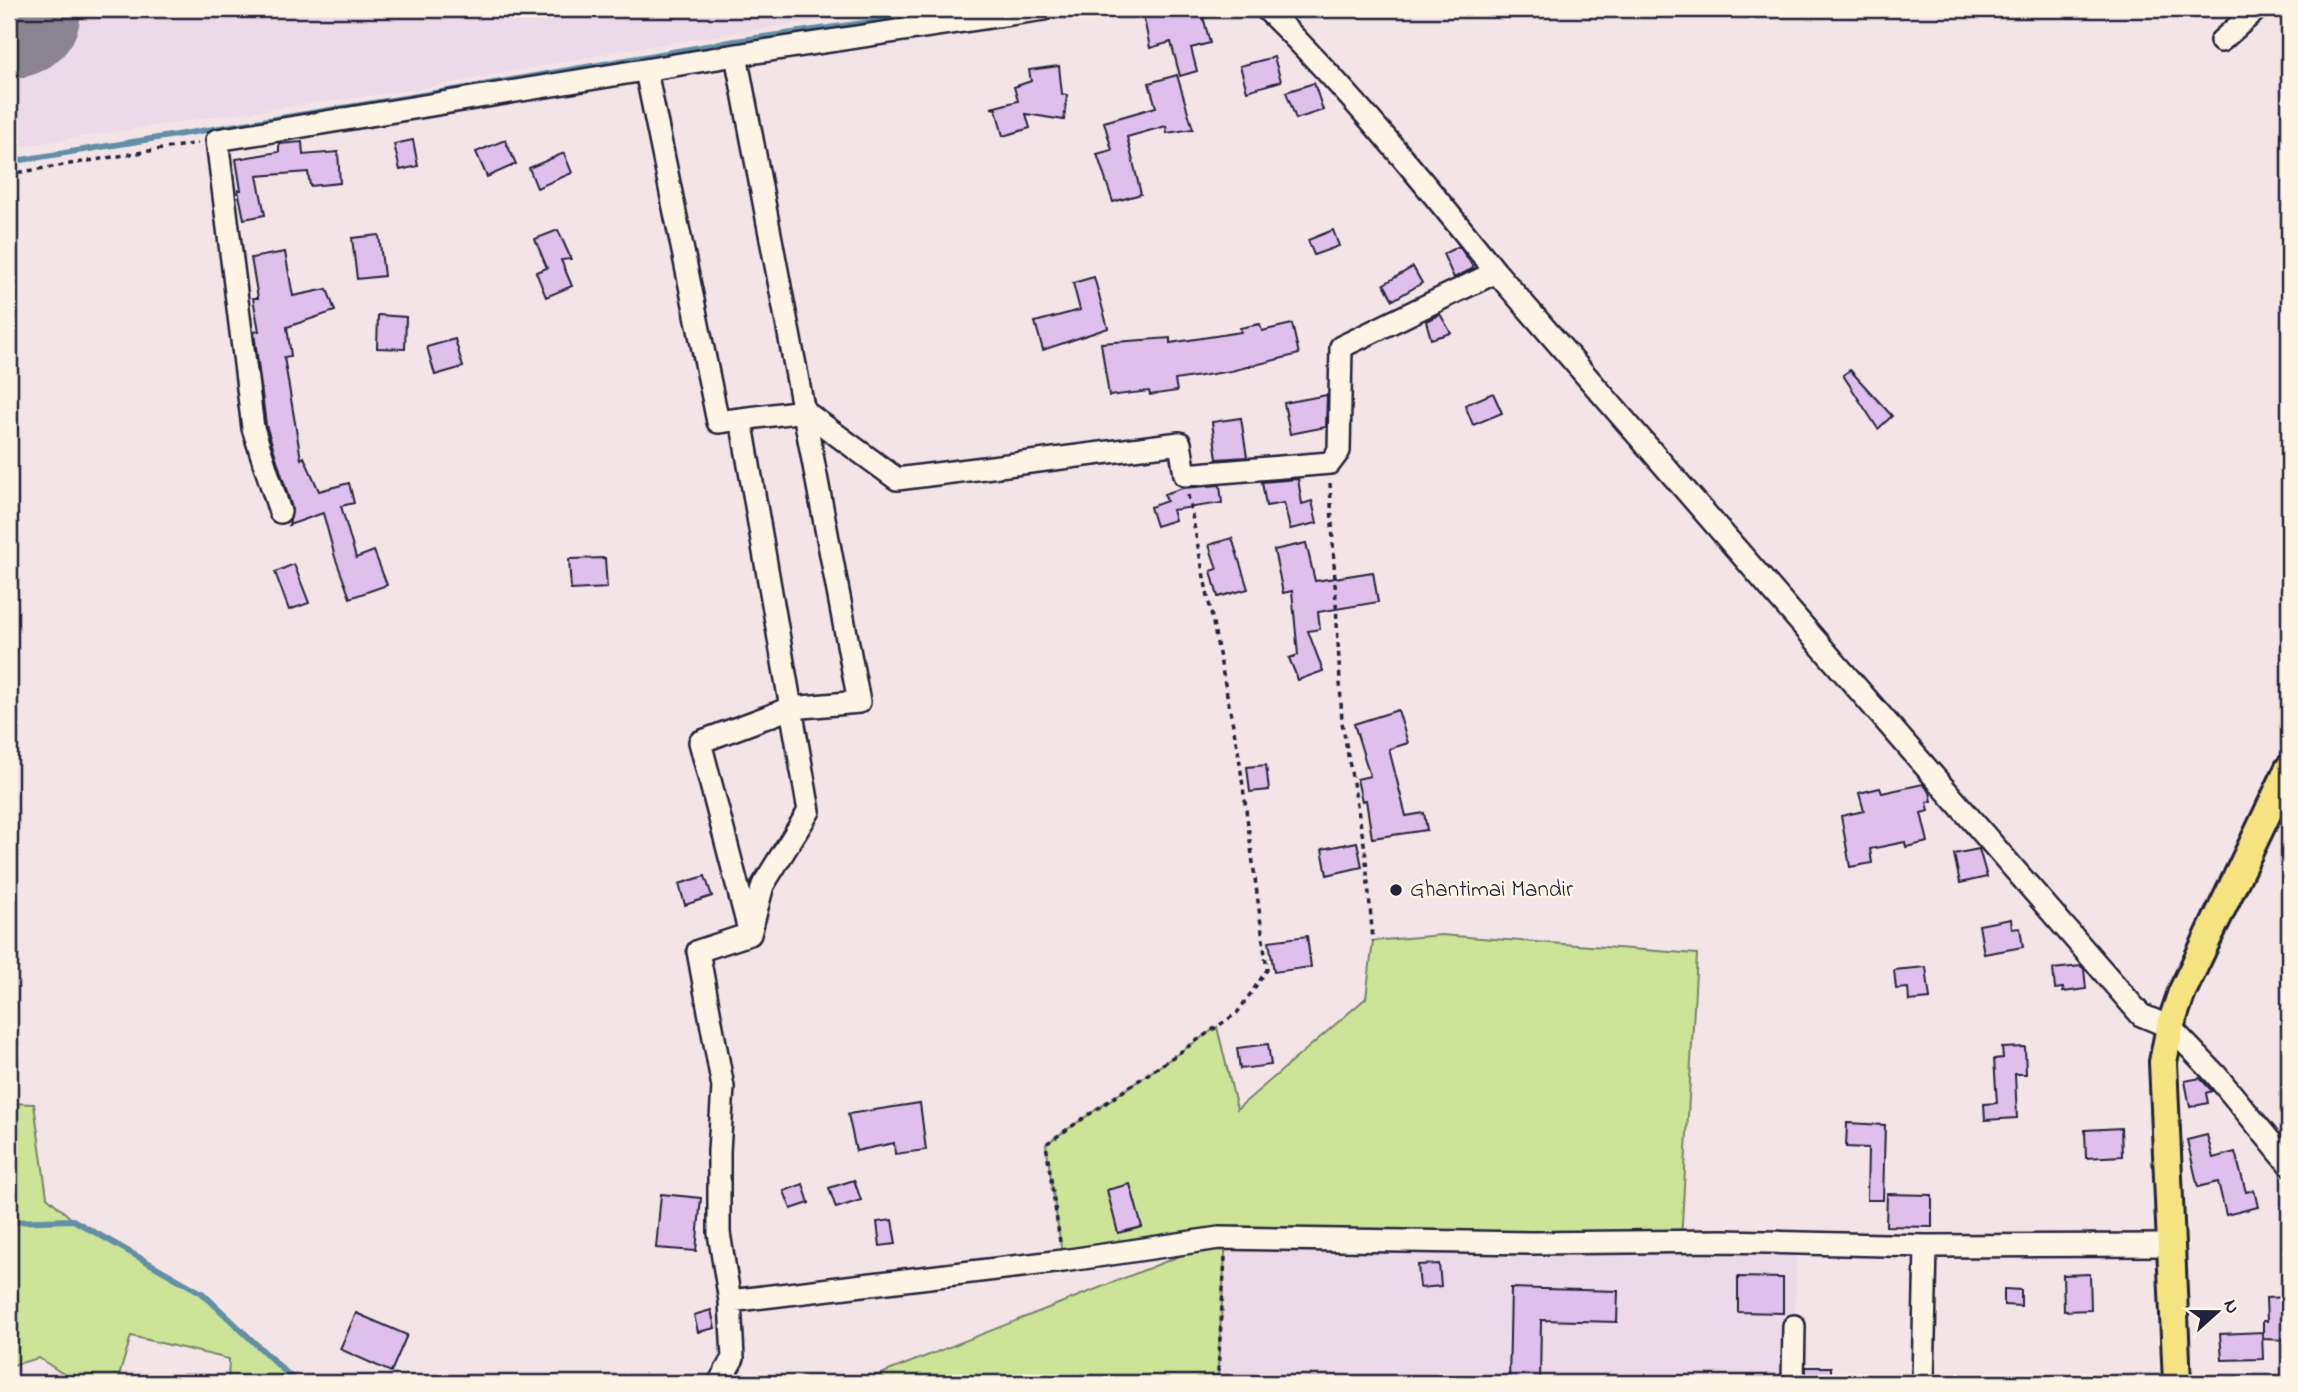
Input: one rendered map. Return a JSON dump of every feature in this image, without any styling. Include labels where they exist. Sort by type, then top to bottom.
[{"type":"main road","points":[[2177,1383],[2163,1062],[2170,1027],[2182,992],[2289,768]]},
{"type":"street","points":[[280,512],[253,428],[217,140],[736,55],[1044,9]]},
{"type":"street","points":[[1266,9],[1306,48],[1394,149],[1496,272],[2132,1005],[2141,1015],[2170,1027],[2216,1074],[2289,1164]]},
{"type":"street","points":[[2221,41],[2257,9]]},
{"type":"street","points":[[736,55],[859,702],[791,708],[700,742],[750,934]]},
{"type":"street","points":[[646,71],[718,422],[804,411],[897,479],[1180,443],[1185,475],[1330,463],[1339,452],[1341,347],[1496,272]]},
{"type":"street","points":[[741,419],[809,810],[763,885],[750,934]]},
{"type":"street","points":[[719,1383],[733,1358],[730,1301],[719,1233],[719,1151],[723,1087],[698,951],[750,934]]},
{"type":"street","points":[[730,1301],[1063,1261],[1226,1238],[1531,1243],[1723,1241],[1926,1246],[2172,1245]]},
{"type":"street","points":[[1923,1383],[1926,1246]]},
{"type":"street","points":[[1793,1383],[1794,1325]]},
{"type":"path","points":[[9,174],[217,140]]},
{"type":"path","points":[[1330,463],[1342,722],[1365,849],[1373,941]]},
{"type":"path","points":[[1063,1261],[1046,1144],[1237,1013],[1267,970],[1239,756],[1185,475]]},
{"type":"path","points":[[1202,1383],[1210,1380],[1217,1371],[1226,1238]]},
{"type":"path","points":[[1063,1383],[1077,1375],[1182,1383]]},
{"type":"shaded area","points":[[9,9],[892,9],[626,50],[415,90],[9,148]]},
{"type":"shaded area","points":[[1226,1238],[1797,1244],[1793,1383],[1217,1383]]},
{"type":"green space","points":[[1441,935],[1697,954],[1681,1241],[1226,1238],[1217,1383],[858,1383],[1223,1239],[1063,1261],[1046,1144],[1217,1027],[1237,1109],[1366,998],[1373,941]]},
{"type":"green space","points":[[9,1103],[34,1104],[47,1197],[73,1220],[202,1293],[297,1383],[228,1383],[229,1359],[131,1336],[117,1383],[77,1383],[39,1358],[9,1366]]},
{"type":"building","points":[[1142,9],[1173,9],[1175,16],[1201,9],[1210,43],[1191,48],[1197,71],[1180,76],[1171,42],[1150,48]]},
{"type":"building","points":[[1274,57],[1281,81],[1247,91],[1240,66]]},
{"type":"building","points":[[1059,66],[1062,94],[1067,95],[1064,120],[1026,114],[1030,128],[1003,136],[996,109],[991,108],[1018,101],[1014,87],[1031,81],[1029,70]]},
{"type":"building","points":[[1177,75],[1193,129],[1167,133],[1166,126],[1127,137],[1141,194],[1113,202],[1097,154],[1112,150],[1104,122],[1156,107],[1149,83]]},
{"type":"building","points":[[1314,83],[1323,110],[1296,119],[1286,92]]},
{"type":"building","points":[[413,140],[418,166],[400,170],[394,144]]},
{"type":"building","points":[[505,140],[516,164],[487,177],[476,152]]},
{"type":"building","points":[[302,142],[303,155],[338,152],[340,183],[310,186],[308,172],[257,176],[265,215],[244,219],[238,190],[241,190],[236,159],[279,152],[279,144]]},
{"type":"building","points":[[564,153],[572,173],[537,188],[529,168]]},
{"type":"building","points":[[558,230],[571,259],[561,260],[572,286],[546,297],[536,272],[547,268],[535,239]]},
{"type":"building","points":[[1333,230],[1339,246],[1314,255],[1308,240]]},
{"type":"building","points":[[379,235],[384,276],[357,279],[352,238]]},
{"type":"building","points":[[1459,246],[1474,268],[1454,278],[1443,254]]},
{"type":"building","points":[[285,252],[293,296],[327,289],[335,311],[287,327],[291,356],[284,357],[301,459],[304,457],[319,491],[349,483],[354,503],[341,506],[356,558],[374,551],[387,585],[350,598],[323,513],[289,525],[292,508],[266,425],[254,332],[259,331],[253,298],[258,298],[251,258]]},
{"type":"building","points":[[1413,267],[1422,283],[1393,300],[1384,284]]},
{"type":"building","points":[[1094,277],[1108,328],[1043,350],[1035,322],[1080,310],[1073,283]]},
{"type":"building","points":[[1440,314],[1451,333],[1431,339],[1426,321]]},
{"type":"building","points":[[378,315],[406,317],[405,349],[377,348]]},
{"type":"building","points":[[1260,324],[1262,331],[1292,324],[1299,354],[1231,371],[1175,380],[1177,391],[1109,396],[1101,343],[1170,338],[1170,343],[1241,332],[1240,328]]},
{"type":"building","points":[[455,339],[463,367],[435,375],[427,347]]},
{"type":"building","points":[[1850,370],[1892,416],[1878,429],[1843,375]]},
{"type":"building","points":[[1493,393],[1502,413],[1473,425],[1465,405]]},
{"type":"building","points":[[1327,395],[1326,427],[1290,434],[1284,403]]},
{"type":"building","points":[[1241,418],[1247,457],[1217,459],[1212,422]]},
{"type":"building","points":[[1298,479],[1302,504],[1312,501],[1317,523],[1290,529],[1284,503],[1266,506],[1262,482]]},
{"type":"building","points":[[1220,485],[1222,503],[1172,510],[1175,520],[1156,526],[1150,507],[1167,501],[1164,494],[1183,488]]},
{"type":"building","points":[[1232,538],[1248,589],[1218,597],[1211,571],[1217,569],[1209,545]]},
{"type":"building","points":[[1306,543],[1315,581],[1373,572],[1378,602],[1318,612],[1320,629],[1308,631],[1323,671],[1298,680],[1289,658],[1298,655],[1292,591],[1283,593],[1274,550]]},
{"type":"building","points":[[605,558],[607,588],[571,590],[569,559]]},
{"type":"building","points":[[294,564],[309,603],[289,610],[275,572]]},
{"type":"building","points":[[1398,710],[1408,743],[1389,749],[1406,816],[1424,813],[1427,830],[1372,838],[1366,800],[1362,801],[1357,779],[1370,776],[1354,724]]},
{"type":"building","points":[[1266,765],[1269,790],[1250,792],[1247,767]]},
{"type":"building","points":[[1923,784],[1930,792],[1932,801],[1927,802],[1929,811],[1921,813],[1928,842],[1906,847],[1905,842],[1870,849],[1872,863],[1850,867],[1841,816],[1864,811],[1859,793],[1880,788],[1882,793]]},
{"type":"building","points":[[1357,842],[1362,867],[1327,875],[1322,849]]},
{"type":"building","points":[[1979,849],[1987,877],[1960,883],[1954,854]]},
{"type":"building","points":[[705,876],[712,896],[685,905],[679,884]]},
{"type":"building","points":[[2011,919],[2012,929],[2020,928],[2023,947],[1984,954],[1979,925]]},
{"type":"building","points":[[1307,936],[1311,967],[1274,972],[1269,941]]},
{"type":"building","points":[[2081,966],[2084,969],[2086,989],[2063,992],[2063,988],[2055,989],[2053,969]]},
{"type":"building","points":[[1926,967],[1930,999],[1909,1001],[1908,988],[1896,989],[1894,970]]},
{"type":"building","points":[[1268,1044],[1271,1065],[1240,1069],[1237,1048]]},
{"type":"building","points":[[2025,1047],[2026,1074],[2015,1074],[2017,1118],[1985,1120],[1984,1104],[1997,1103],[1994,1059],[2003,1058],[2002,1048]]},
{"type":"building","points":[[2200,1078],[2212,1091],[2206,1093],[2208,1103],[2190,1107],[2185,1081]]},
{"type":"building","points":[[920,1103],[926,1150],[895,1154],[894,1143],[856,1151],[848,1114]]},
{"type":"building","points":[[1847,1123],[1885,1125],[1883,1200],[1867,1200],[1868,1148],[1846,1147]]},
{"type":"building","points":[[2121,1128],[2122,1156],[2086,1158],[2085,1130]]},
{"type":"building","points":[[2207,1135],[2213,1158],[2235,1152],[2246,1192],[2254,1190],[2258,1207],[2226,1215],[2218,1182],[2198,1187],[2187,1140]]},
{"type":"building","points":[[854,1180],[861,1200],[836,1208],[829,1188]]},
{"type":"building","points":[[803,1184],[809,1203],[791,1209],[784,1191]]},
{"type":"building","points":[[1130,1184],[1142,1227],[1118,1233],[1107,1190]]},
{"type":"building","points":[[661,1194],[701,1198],[696,1251],[656,1248]]},
{"type":"building","points":[[1887,1194],[1932,1195],[1932,1227],[1886,1226]]},
{"type":"building","points":[[892,1220],[896,1244],[880,1246],[877,1222]]},
{"type":"building","points":[[1439,1264],[1441,1286],[1420,1288],[1418,1265]]},
{"type":"building","points":[[2090,1274],[2091,1310],[2064,1311],[2063,1275]]},
{"type":"building","points":[[1738,1277],[1783,1278],[1783,1313],[1738,1312]]},
{"type":"building","points":[[1511,1288],[1618,1291],[1617,1322],[1541,1320],[1540,1383],[1509,1383]]},
{"type":"building","points":[[2004,1289],[2021,1290],[2021,1306],[2004,1305]]},
{"type":"building","points":[[2287,1297],[2286,1340],[2263,1339],[2263,1321],[2267,1321],[2266,1298]]},
{"type":"building","points":[[711,1310],[715,1328],[698,1332],[694,1315]]},
{"type":"building","points":[[356,1313],[407,1335],[391,1372],[340,1349]]},
{"type":"building","points":[[2262,1332],[2263,1359],[2222,1360],[2220,1334]]},
{"type":"building","points":[[1806,1367],[1831,1367],[1831,1383],[1806,1383]]},
{"type":"waterway","points":[[9,162],[460,89],[735,41],[964,9]]},
{"type":"waterway","points":[[9,1222],[73,1220],[202,1293],[297,1383]]},
{"type":"place","name":"Ghantimai Mandir","points":[[1396,890]]}]
